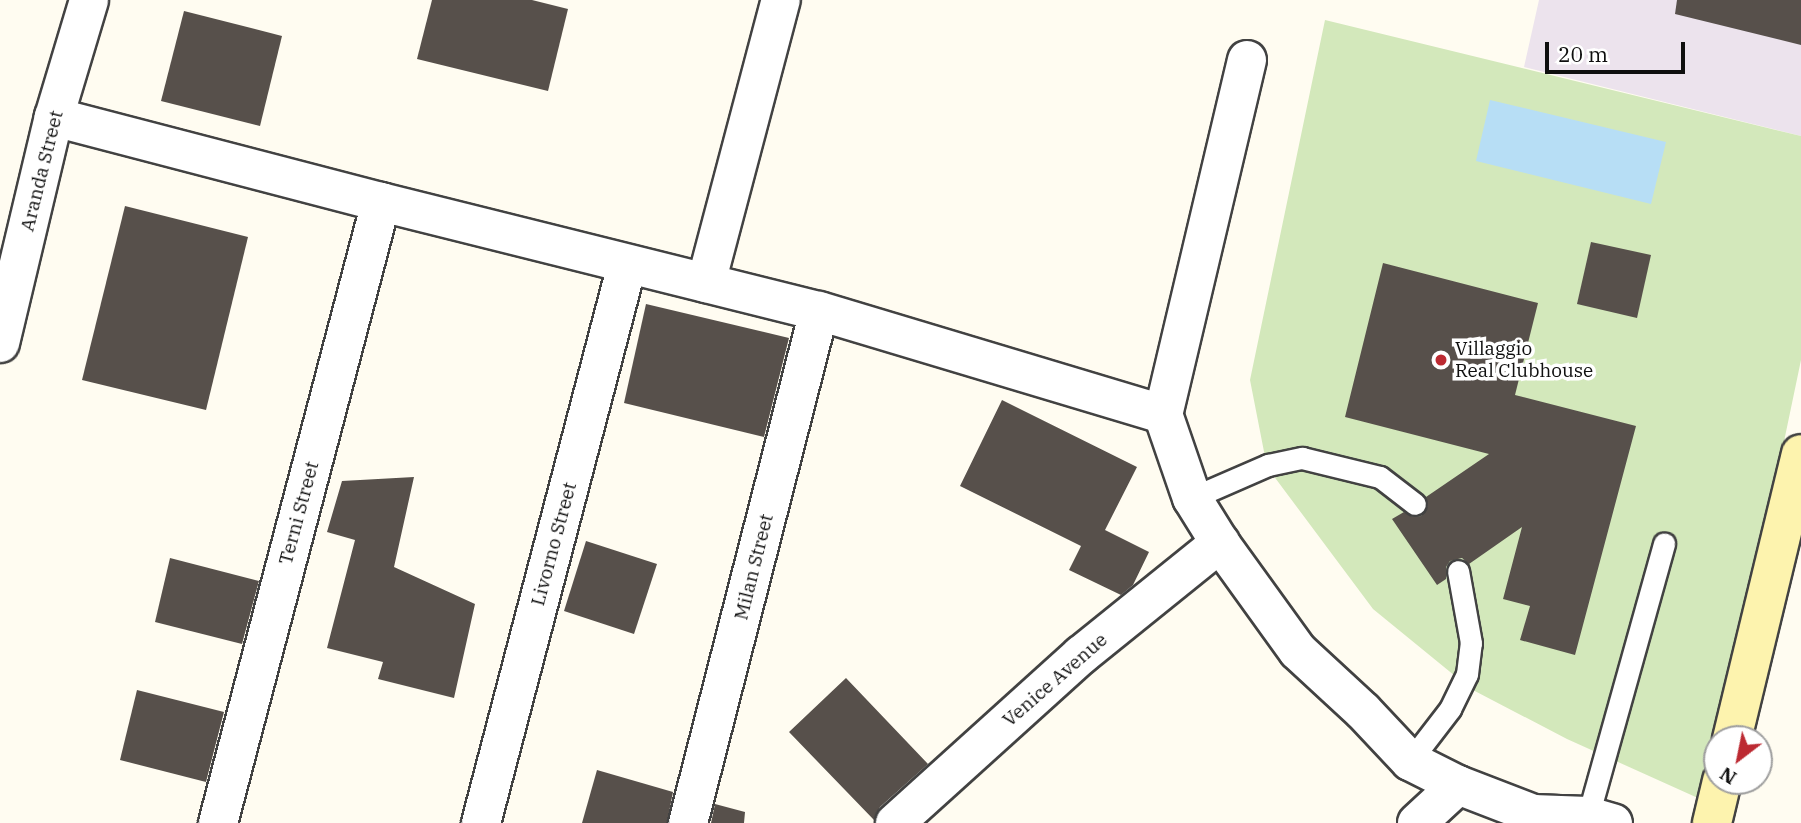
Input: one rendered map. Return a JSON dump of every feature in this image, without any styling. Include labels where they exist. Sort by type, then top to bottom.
[{"type":"street","name":"Aranda Street","points":[[0,343],[54,117],[89,0]]},
{"type":"street","points":[[706,283],[773,2]]},
{"type":"street","points":[[1247,60],[1163,414],[1192,498],[1220,543],[1298,651],[1363,711],[1410,761],[1532,818],[1601,820]]},
{"type":"street","points":[[54,117],[627,265],[819,311],[1163,414]]},
{"type":"street","name":"Terni Street","points":[[218,823],[381,202]]},
{"type":"street","name":"Livorno Street","points":[[481,823],[627,265]]},
{"type":"street","name":"Milan Street","points":[[688,823],[819,311]]},
{"type":"street","points":[[1735,725],[1801,454]]},
{"type":"street","name":"Venice Avenue","points":[[895,823],[1081,655],[1220,543]]},
{"type":"street","points":[[1417,823],[1458,785]]},
{"type":"street","points":[[1712,823],[1719,795]]},
{"type":"lane","points":[[1192,498],[1268,464],[1302,458],[1380,477],[1415,504]]},
{"type":"lane","points":[[1601,820],[1664,543]]},
{"type":"lane","points":[[1410,761],[1450,709],[1466,674],[1471,643],[1458,571]]},
{"type":"shaded area","points":[[1539,0],[1801,0],[1801,136],[1524,67]]},
{"type":"green space","points":[[1325,20],[1801,136],[1801,360],[1725,725],[1703,725],[1703,795],[1711,795],[1709,803],[1567,739],[1471,689],[1373,609],[1267,467],[1250,380]]},
{"type":"water","points":[[1490,100],[1666,142],[1651,204],[1476,161]]},
{"type":"building","points":[[432,0],[532,0],[568,9],[548,91],[417,59]]},
{"type":"building","points":[[1677,0],[1801,0],[1801,45],[1675,14]]},
{"type":"building","points":[[184,11],[282,36],[260,126],[161,101]]},
{"type":"building","points":[[125,206],[248,237],[206,410],[82,380]]},
{"type":"building","points":[[1591,242],[1651,255],[1637,318],[1577,304]]},
{"type":"building","points":[[1383,263],[1538,303],[1515,395],[1636,426],[1575,655],[1520,640],[1530,606],[1503,599],[1522,527],[1469,564],[1462,558],[1450,561],[1446,567],[1446,579],[1437,585],[1392,519],[1404,512],[1413,517],[1421,516],[1428,506],[1426,497],[1489,454],[1345,417]]},
{"type":"building","points":[[646,304],[789,338],[764,437],[624,403]]},
{"type":"building","points":[[1002,400],[1137,467],[1105,530],[1149,552],[1133,585],[1121,595],[1069,570],[1081,546],[960,486]]},
{"type":"building","points":[[414,477],[394,567],[475,604],[454,698],[378,679],[383,662],[327,648],[355,540],[327,532],[342,481]]},
{"type":"building","points":[[586,541],[657,564],[634,634],[564,611]]},
{"type":"building","points":[[170,558],[259,581],[242,644],[155,622]]},
{"type":"building","points":[[846,678],[928,764],[880,807],[874,820],[789,732]]},
{"type":"building","points":[[137,690],[224,712],[206,782],[120,760]]},
{"type":"building","points":[[597,770],[673,792],[667,823],[582,823]]},
{"type":"building","points":[[715,804],[745,812],[744,823],[711,823]]},
{"type":"place","name":"Villaggio Real Clubhouse","points":[[1441,360]]}]
